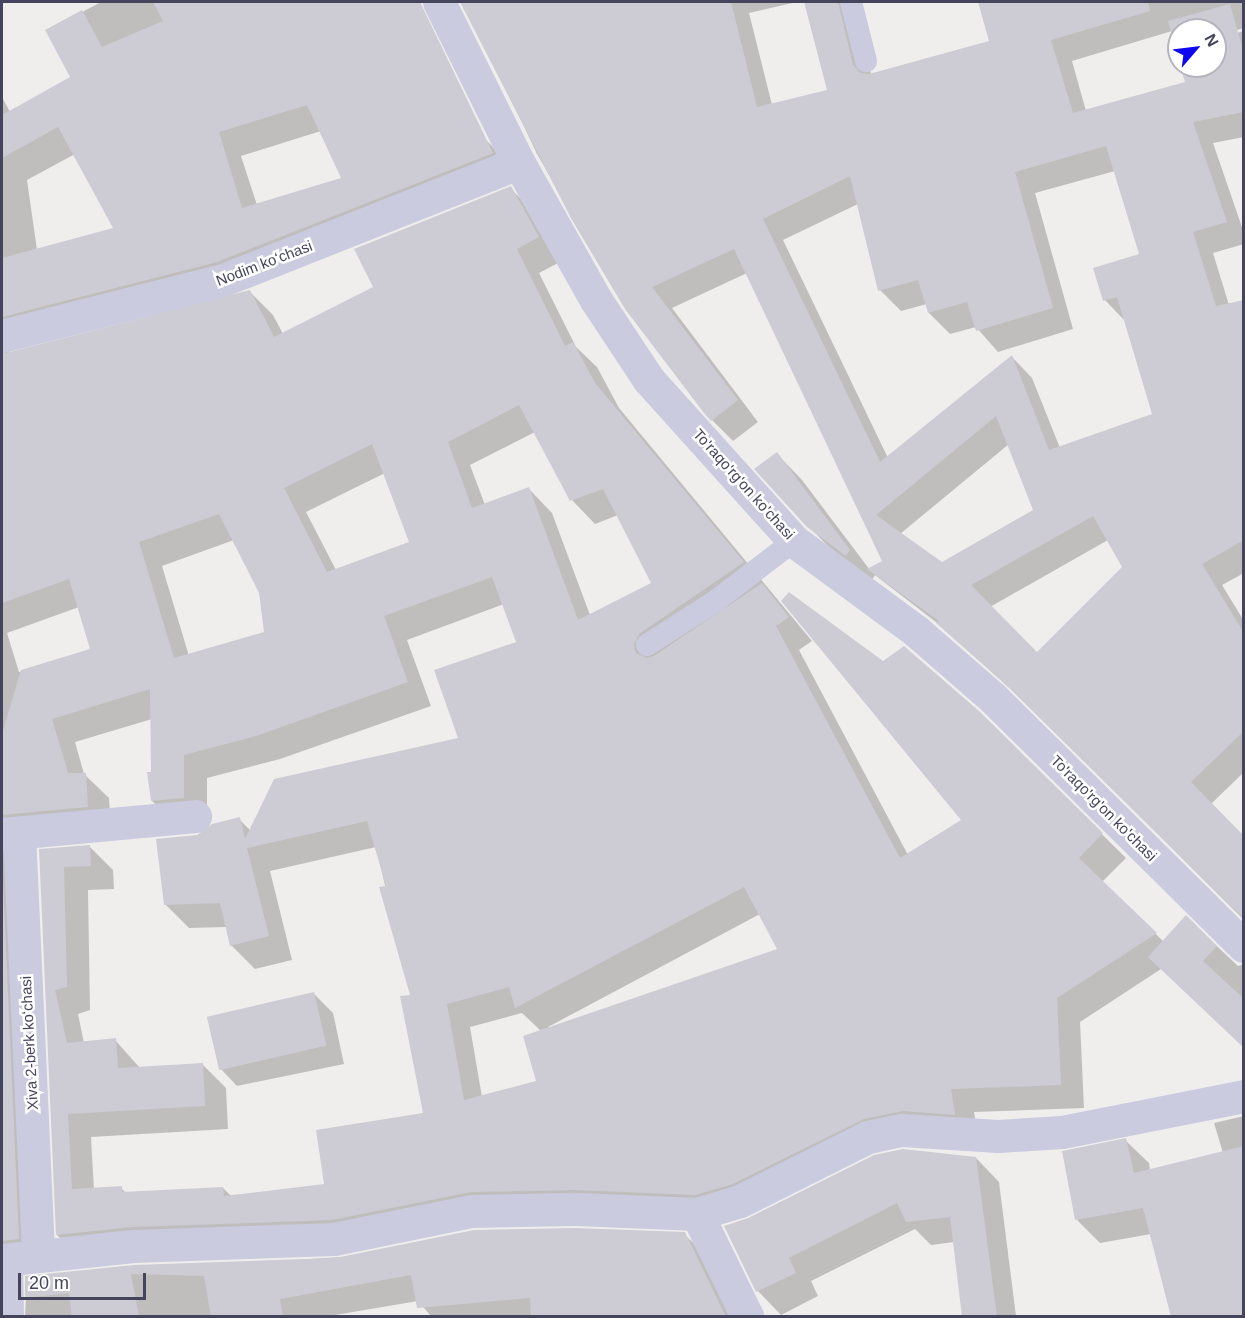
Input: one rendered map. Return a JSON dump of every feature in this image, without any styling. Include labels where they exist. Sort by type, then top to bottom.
[{"type":"street","name":"To'raqo'rg'on ko'chasi","points":[[439,2],[519,163],[596,300],[649,380],[794,540],[916,632],[992,697],[1244,946]]},
{"type":"street","name":"Nodim koʻchasi","points":[[2,336],[223,280],[519,163]]},
{"type":"street","points":[[10,833],[195,816]]},
{"type":"street","name":"Xiva 2-berk koʻchasi","points":[[10,833],[38,1254]]},
{"type":"street","points":[[7,1317],[4,1260],[38,1254],[334,1239],[472,1211],[576,1209],[697,1214],[740,1201],[868,1137],[902,1130],[998,1136],[1062,1132],[1244,1096]]},
{"type":"street","points":[[697,1214],[747,1317]]},
{"type":"lane","points":[[851,2],[866,61]]},
{"type":"lane","points":[[647,645],[717,600],[794,540]]},
{"type":"building","points":[[153,2],[420,2],[493,153],[217,262],[2,317],[2,258],[113,228],[58,127],[2,158],[2,115],[70,77],[45,30],[82,10],[102,47],[163,21]],"holes":[[[307,105],[341,178],[242,208],[219,132]]]},
{"type":"building","points":[[460,2],[731,2],[757,107],[827,90],[804,2],[838,2],[853,65],[860,73],[869,74],[989,41],[978,2],[1148,2],[1150,11],[1051,40],[1073,113],[1185,82],[1184,78],[1227,78],[1227,18],[1179,18],[1230,4],[1244,53],[1244,112],[1193,122],[1227,222],[1193,232],[1216,306],[1244,300],[1244,540],[1202,564],[1244,633],[1244,731],[1191,782],[1244,836],[1244,919],[1005,684],[936,623],[939,621],[867,569],[882,561],[734,249],[652,287],[738,400],[711,421],[625,309],[572,220]],"holes":[[[1106,146],[1139,254],[1093,268],[1103,301],[1117,297],[1152,414],[1049,450],[1012,355],[880,462],[763,219],[850,176],[878,291],[918,280],[928,313],[967,302],[976,331],[1053,308],[1015,172]],[[996,416],[1033,510],[942,562],[876,515]],[[1093,516],[1122,567],[1037,652],[971,585]]]},
{"type":"building","points":[[511,186],[539,237],[517,249],[565,346],[573,342],[595,383],[744,562],[639,634],[634,645],[636,653],[647,658],[654,656],[762,583],[789,617],[776,626],[900,858],[961,820],[781,601],[789,592],[883,661],[904,646],[979,711],[1103,833],[1079,858],[1157,933],[1057,998],[1061,1085],[951,1089],[955,1115],[903,1111],[864,1119],[733,1184],[695,1195],[576,1190],[471,1192],[332,1220],[132,1227],[56,1235],[39,849],[90,845],[91,866],[64,867],[67,987],[55,990],[67,1043],[116,1038],[118,1068],[203,1063],[205,1106],[68,1114],[72,1189],[122,1186],[122,1192],[223,1187],[224,1196],[324,1184],[316,1130],[423,1113],[400,996],[410,995],[379,887],[386,886],[367,821],[247,848],[269,936],[230,946],[220,903],[164,905],[156,839],[197,835],[212,824],[240,817],[245,839],[274,779],[458,738],[434,670],[516,642],[492,577],[384,616],[408,682],[256,736],[184,755],[184,798],[151,801],[147,772],[151,772],[150,689],[52,719],[68,773],[86,773],[88,807],[2,815],[2,734],[21,670],[90,649],[69,579],[2,603],[2,354],[250,290],[274,337],[373,287],[354,249]],"holes":[[[519,405],[570,501],[603,489],[651,583],[578,620],[529,487],[472,508],[448,442]],[[372,444],[409,542],[327,572],[284,488]],[[219,514],[259,593],[264,632],[174,658],[139,542]],[[744,887],[777,949],[523,1036],[536,1081],[464,1100],[447,1004],[509,987],[515,1008]]]},
{"type":"building","points":[[777,452],[850,550],[846,556],[807,527],[754,469]]},
{"type":"building","points":[[2,861],[19,1239],[2,1241]]},
{"type":"building","points":[[1186,915],[1217,946],[1203,961],[1244,999],[1244,1048],[1148,957]]},
{"type":"building","points":[[314,992],[326,1046],[219,1070],[207,1017]]},
{"type":"building","points":[[1126,1138],[1134,1173],[1244,1146],[1244,1317],[1171,1317],[1143,1208],[1075,1220],[1062,1151]]},
{"type":"building","points":[[903,1149],[976,1157],[997,1317],[962,1317],[950,1217],[906,1222],[897,1203],[789,1258],[796,1273],[756,1292],[724,1226],[748,1218],[874,1155]]},
{"type":"building","points":[[576,1228],[685,1232],[726,1317],[531,1317],[530,1298],[417,1308],[411,1275],[280,1299],[283,1317],[211,1317],[204,1276],[131,1274],[139,1317],[72,1317],[69,1293],[25,1298],[25,1276],[134,1265],[335,1258],[474,1230]]}]
